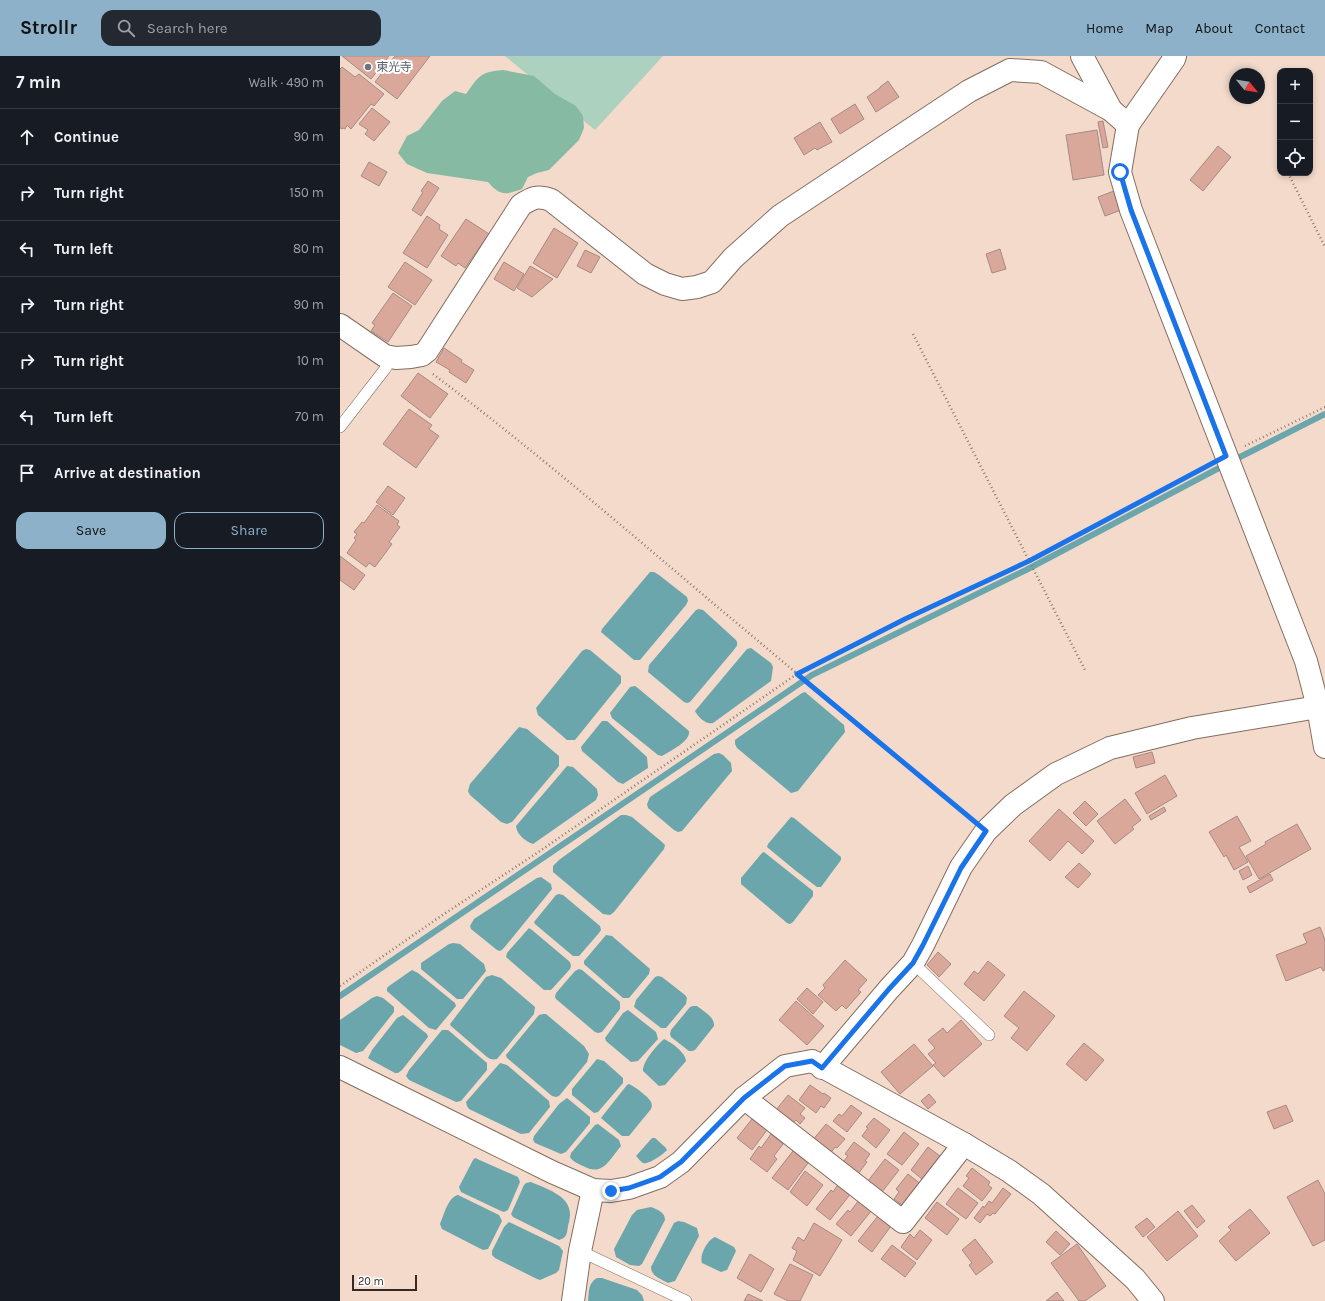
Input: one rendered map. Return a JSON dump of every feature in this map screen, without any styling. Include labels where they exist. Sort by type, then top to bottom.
[{"type":"street","points":[[1082,56],[1111,110]]},
{"type":"street","points":[[1175,56],[1128,125],[1120,172],[1129,202],[1306,661],[1318,707],[1325,747]]},
{"type":"street","points":[[340,325],[385,356],[422,356],[428,351],[521,206],[534,198],[543,197],[550,200],[645,274],[665,284],[682,289],[697,288],[712,282],[733,258],[780,216],[969,91],[1010,70],[1041,72],[1111,110],[1128,125]]},
{"type":"street","points":[[822,1068],[913,963],[961,868],[986,831],[1013,805],[1056,774],[1110,748],[1192,728],[1318,707]]},
{"type":"street","points":[[340,1067],[552,1172],[593,1190],[611,1191],[629,1188],[660,1177],[681,1162],[744,1098],[785,1066],[812,1061],[822,1068],[964,1144],[1010,1171],[1041,1194],[1136,1279],[1153,1301]]},
{"type":"street","points":[[744,1098],[903,1222],[964,1144]]},
{"type":"street","points":[[573,1301],[580,1251],[593,1190]]},
{"type":"lane","points":[[340,427],[385,369],[401,357]]},
{"type":"lane","points":[[913,963],[989,1035]]},
{"type":"lane","points":[[580,1251],[686,1301]]},
{"type":"path","points":[[1290,176],[1325,247]]},
{"type":"path","points":[[913,334],[1086,672]]},
{"type":"path","points":[[401,357],[478,408],[602,509],[986,831]]},
{"type":"path","points":[[340,986],[444,914],[537,853],[797,674],[905,619],[1029,561],[1226,456],[1325,407]]},
{"type":"green space","points":[[505,56],[663,56],[595,130]]},
{"type":"green space","points":[[503,70],[534,76],[555,94],[576,106],[583,116],[584,128],[579,140],[549,170],[528,177],[522,189],[503,193],[496,190],[488,182],[427,173],[407,164],[398,153],[407,136],[419,130],[442,101],[455,91],[466,94],[481,76],[489,72]]},
{"type":"water","points":[[650,572],[654,572],[659,575],[687,597],[688,601],[640,660],[634,660],[601,632]]},
{"type":"water","points":[[696,610],[703,610],[736,640],[737,645],[690,702],[687,703],[648,672],[649,665]]},
{"type":"water","points":[[751,648],[771,663],[773,667],[771,681],[713,723],[705,722],[695,711],[747,649]]},
{"type":"water","points":[[586,649],[590,650],[621,676],[621,683],[575,740],[567,740],[538,715],[536,708],[582,651]]},
{"type":"water","points":[[635,686],[689,731],[689,735],[683,742],[675,749],[662,756],[658,755],[612,718],[610,713],[630,687]]},
{"type":"water","points":[[805,692],[844,725],[845,732],[798,791],[791,793],[737,748],[735,740]]},
{"type":"water","points":[[602,721],[607,721],[647,757],[648,768],[623,784],[618,782],[582,751],[581,747]]},
{"type":"water","points":[[519,727],[527,729],[559,756],[559,766],[512,822],[507,824],[501,822],[470,795],[468,791],[470,784]]},
{"type":"water","points":[[719,753],[731,763],[732,771],[682,831],[678,832],[674,830],[648,808],[647,804],[650,797],[714,754]]},
{"type":"water","points":[[567,766],[573,767],[597,789],[598,795],[596,800],[533,844],[530,843],[520,835],[516,826]]},
{"type":"water","points":[[621,815],[632,817],[665,845],[664,849],[614,912],[610,915],[603,914],[553,872],[553,866]]},
{"type":"water","points":[[791,817],[841,857],[841,860],[821,887],[817,887],[767,847]]},
{"type":"water","points":[[764,852],[813,891],[813,896],[790,924],[741,884],[741,878]]},
{"type":"water","points":[[541,877],[551,884],[552,889],[503,949],[500,951],[497,950],[471,929],[470,926],[474,919],[537,878]]},
{"type":"water","points":[[556,895],[563,895],[600,926],[601,930],[599,933],[579,956],[573,956],[534,922]]},
{"type":"water","points":[[529,928],[570,962],[570,969],[551,990],[544,990],[506,957],[507,953]]},
{"type":"water","points":[[606,935],[612,936],[650,969],[649,974],[629,998],[623,998],[584,964],[584,961]]},
{"type":"water","points":[[449,944],[460,944],[484,964],[486,971],[463,999],[457,999],[421,969],[421,963]]},
{"type":"water","points":[[579,969],[620,1002],[620,1009],[602,1032],[595,1032],[555,997],[556,993],[575,971]]},
{"type":"water","points":[[412,970],[418,973],[455,1003],[456,1006],[436,1030],[429,1028],[387,991],[389,986]]},
{"type":"water","points":[[492,975],[501,978],[535,1007],[534,1014],[497,1059],[490,1059],[487,1057],[450,1024],[486,977]]},
{"type":"water","points":[[655,977],[662,977],[687,998],[686,1004],[666,1028],[661,1028],[634,1007],[636,1000]]},
{"type":"water","points":[[377,996],[383,998],[394,1007],[394,1012],[363,1051],[356,1053],[340,1045],[340,1020]]},
{"type":"water","points":[[697,1006],[708,1014],[713,1020],[714,1026],[695,1050],[689,1051],[671,1037],[670,1034],[671,1030],[690,1007]]},
{"type":"water","points":[[628,1010],[656,1032],[658,1039],[638,1061],[631,1062],[606,1041],[605,1038],[623,1013]]},
{"type":"water","points":[[546,1014],[584,1046],[589,1054],[587,1062],[559,1096],[556,1097],[552,1096],[507,1058],[506,1055],[539,1015]]},
{"type":"water","points":[[403,1015],[427,1034],[428,1037],[402,1070],[395,1073],[368,1058],[372,1050],[397,1018]]},
{"type":"water","points":[[442,1030],[448,1030],[487,1063],[487,1070],[461,1101],[456,1102],[409,1080],[406,1076],[409,1070]]},
{"type":"water","points":[[664,1039],[681,1051],[686,1061],[665,1085],[659,1086],[643,1071],[643,1067],[650,1054]]},
{"type":"water","points":[[597,1059],[604,1061],[623,1078],[623,1083],[598,1112],[594,1113],[572,1095],[572,1089]]},
{"type":"water","points":[[500,1063],[507,1065],[549,1101],[550,1107],[529,1133],[521,1134],[469,1109],[467,1106],[466,1102]]},
{"type":"water","points":[[629,1084],[638,1089],[647,1097],[652,1106],[629,1136],[622,1136],[601,1118]]},
{"type":"water","points":[[567,1098],[590,1117],[590,1123],[566,1152],[561,1154],[535,1143],[533,1140],[534,1136],[559,1104]]},
{"type":"water","points":[[598,1124],[619,1140],[621,1146],[609,1161],[601,1168],[590,1169],[576,1163],[570,1157],[571,1153],[595,1125]]},
{"type":"water","points":[[652,1138],[655,1138],[667,1150],[652,1161],[643,1163],[636,1156]]},
{"type":"water","points":[[475,1158],[518,1177],[520,1182],[508,1210],[504,1212],[501,1211],[461,1192],[459,1187]]},
{"type":"water","points":[[531,1182],[555,1193],[566,1202],[569,1207],[570,1216],[567,1233],[562,1239],[559,1240],[513,1217],[511,1214],[524,1185]]},
{"type":"water","points":[[458,1195],[499,1215],[502,1221],[488,1249],[483,1250],[442,1229],[440,1224],[447,1207],[452,1199]]},
{"type":"water","points":[[651,1207],[659,1210],[664,1215],[665,1220],[642,1264],[639,1266],[630,1265],[616,1257],[614,1249],[632,1215],[637,1210]]},
{"type":"water","points":[[678,1221],[697,1228],[699,1236],[675,1281],[668,1283],[655,1275],[651,1270],[651,1267],[674,1223]]},
{"type":"water","points":[[509,1222],[559,1246],[563,1251],[559,1270],[556,1273],[540,1280],[495,1258],[492,1255],[492,1251],[504,1227]]},
{"type":"water","points":[[715,1237],[734,1247],[736,1251],[727,1270],[721,1272],[702,1263],[701,1260],[703,1252],[709,1241]]},
{"type":"water","points":[[597,1278],[602,1278],[637,1290],[642,1295],[644,1301],[588,1301],[590,1285]]},
{"type":"building","name":"東光寺","points":[[342,56],[389,56],[371,79]]},
{"type":"building","points":[[395,56],[430,56],[397,99],[375,82]]},
{"type":"building","points":[[342,67],[355,77],[359,74],[384,94],[374,106],[371,104],[351,129],[347,125],[345,129],[340,128],[340,69]]},
{"type":"building","points":[[888,81],[899,97],[876,112],[867,97]]},
{"type":"building","points":[[855,104],[864,119],[840,134],[831,119]]},
{"type":"building","points":[[372,108],[390,122],[374,141],[365,134],[368,130],[359,124]]},
{"type":"building","points":[[1103,121],[1108,147],[1103,148],[1098,122]]},
{"type":"building","points":[[820,122],[832,142],[817,150],[815,148],[804,155],[794,138]]},
{"type":"building","points":[[1097,130],[1104,175],[1073,180],[1066,135]]},
{"type":"building","points":[[1218,146],[1231,157],[1203,191],[1190,180]]},
{"type":"building","points":[[369,162],[387,172],[379,186],[361,176]]},
{"type":"building","points":[[428,181],[439,188],[421,216],[412,210],[423,192],[421,191]]},
{"type":"building","points":[[1114,191],[1121,210],[1105,216],[1098,197]]},
{"type":"building","points":[[427,216],[440,225],[439,229],[448,235],[427,268],[403,253]]},
{"type":"building","points":[[466,219],[489,234],[465,268],[458,263],[456,266],[441,256]]},
{"type":"building","points":[[554,228],[578,243],[557,278],[533,263]]},
{"type":"building","points":[[1000,249],[1006,269],[992,273],[986,254]]},
{"type":"building","points":[[585,250],[600,257],[591,273],[577,266]]},
{"type":"building","points":[[405,262],[432,280],[415,305],[388,287]]},
{"type":"building","points":[[504,262],[524,274],[514,291],[494,279]]},
{"type":"building","points":[[530,266],[553,279],[532,297],[517,288]]},
{"type":"building","points":[[393,293],[412,306],[388,342],[371,331],[375,325],[372,323]]},
{"type":"building","points":[[444,348],[462,360],[461,362],[474,370],[466,383],[449,372],[450,370],[436,362]]},
{"type":"building","points":[[418,373],[448,394],[430,418],[401,396]]},
{"type":"building","points":[[409,409],[432,425],[429,429],[439,436],[416,468],[383,444]]},
{"type":"building","points":[[388,486],[405,498],[393,515],[376,502]]},
{"type":"building","points":[[377,505],[399,521],[397,525],[400,527],[389,542],[392,544],[375,567],[369,563],[366,567],[347,553],[356,540],[354,538],[357,534],[354,532],[362,522],[364,523]]},
{"type":"building","points":[[340,556],[365,575],[354,590],[340,580]]},
{"type":"building","points":[[1152,752],[1155,763],[1136,768],[1133,757]]},
{"type":"building","points":[[1165,775],[1177,796],[1147,814],[1135,793]]},
{"type":"building","points":[[1125,799],[1141,820],[1132,827],[1134,829],[1115,844],[1097,821]]},
{"type":"building","points":[[1085,801],[1098,814],[1086,826],[1073,813]]},
{"type":"building","points":[[1164,807],[1166,811],[1151,820],[1149,816]]},
{"type":"building","points":[[1059,809],[1094,841],[1082,854],[1068,841],[1050,861],[1029,841]]},
{"type":"building","points":[[1237,816],[1251,841],[1239,847],[1248,862],[1234,870],[1226,855],[1224,857],[1209,832]]},
{"type":"building","points":[[1297,824],[1311,849],[1259,879],[1246,856],[1266,844],[1265,842]]},
{"type":"building","points":[[1079,863],[1091,874],[1078,888],[1065,877]]},
{"type":"building","points":[[1248,866],[1252,875],[1243,880],[1239,871]]},
{"type":"building","points":[[1270,874],[1273,880],[1250,893],[1247,887]]},
{"type":"building","points":[[1320,927],[1325,940],[1325,970],[1323,971],[1321,967],[1286,981],[1276,955],[1307,943],[1303,934]]},
{"type":"building","points":[[938,952],[951,964],[939,977],[927,965]]},
{"type":"building","points":[[845,960],[867,980],[858,990],[861,992],[846,1009],[842,1005],[836,1011],[818,995],[825,988],[823,985]]},
{"type":"building","points":[[988,961],[1005,975],[984,1001],[964,984],[974,971],[978,974]]},
{"type":"building","points":[[807,988],[823,1002],[813,1014],[797,999]]},
{"type":"building","points":[[1024,991],[1055,1016],[1027,1051],[1011,1038],[1019,1028],[1004,1016]]},
{"type":"building","points":[[796,1001],[824,1026],[807,1045],[779,1020]]},
{"type":"building","points":[[961,1020],[982,1044],[944,1077],[933,1065],[936,1063],[928,1054],[935,1048],[928,1040],[943,1028],[947,1033]]},
{"type":"building","points":[[1084,1043],[1104,1060],[1086,1081],[1066,1064]]},
{"type":"building","points":[[914,1044],[933,1066],[900,1094],[881,1072]]},
{"type":"building","points":[[810,1085],[831,1098],[824,1108],[821,1106],[816,1113],[799,1100]]},
{"type":"building","points":[[929,1094],[936,1102],[928,1109],[921,1101]]},
{"type":"building","points":[[788,1095],[805,1108],[800,1114],[805,1118],[800,1124],[796,1120],[793,1123],[776,1110]]},
{"type":"building","points":[[851,1105],[862,1113],[847,1132],[833,1121],[839,1114],[842,1116]]},
{"type":"building","points":[[1286,1105],[1293,1121],[1274,1129],[1267,1112]]},
{"type":"building","points":[[874,1118],[890,1130],[876,1148],[862,1136],[868,1128],[866,1127]]},
{"type":"building","points":[[752,1119],[767,1130],[752,1150],[737,1138]]},
{"type":"building","points":[[826,1124],[845,1139],[837,1148],[835,1147],[830,1154],[812,1141]]},
{"type":"building","points":[[904,1132],[919,1144],[902,1165],[887,1154]]},
{"type":"building","points":[[771,1134],[783,1144],[774,1156],[777,1159],[767,1172],[750,1159],[759,1146],[761,1148]]},
{"type":"building","points":[[854,1142],[870,1154],[865,1161],[867,1162],[858,1174],[843,1162],[848,1156],[845,1154]]},
{"type":"building","points":[[928,1147],[940,1156],[922,1179],[911,1170]]},
{"type":"building","points":[[793,1151],[808,1163],[788,1190],[772,1178]]},
{"type":"building","points":[[885,1159],[899,1170],[882,1192],[868,1181]]},
{"type":"building","points":[[972,1168],[990,1182],[988,1185],[992,1188],[982,1201],[963,1186],[969,1178],[966,1176]]},
{"type":"building","points":[[805,1171],[823,1185],[807,1206],[790,1192]]},
{"type":"building","points":[[908,1174],[922,1185],[907,1209],[894,1199],[899,1192],[896,1189]]},
{"type":"building","points":[[1318,1180],[1325,1194],[1325,1240],[1313,1246],[1287,1197]]},
{"type":"building","points":[[839,1183],[852,1192],[830,1220],[816,1209],[831,1190],[833,1192]]},
{"type":"building","points":[[958,1188],[978,1203],[966,1219],[946,1204]]},
{"type":"building","points":[[1003,1188],[1011,1194],[995,1214],[993,1213],[990,1216],[987,1214],[980,1223],[974,1218],[989,1201],[992,1203]]},
{"type":"building","points":[[859,1200],[872,1210],[851,1236],[836,1224],[848,1210],[850,1212]]},
{"type":"building","points":[[937,1202],[959,1219],[947,1235],[925,1218]]},
{"type":"building","points":[[1192,1205],[1205,1221],[1197,1228],[1184,1211]]},
{"type":"building","points":[[1250,1209],[1270,1233],[1236,1261],[1219,1241],[1231,1230],[1228,1227]]},
{"type":"building","points":[[1178,1211],[1198,1236],[1167,1261],[1147,1237]]},
{"type":"building","points":[[878,1216],[891,1226],[872,1252],[858,1241]]},
{"type":"building","points":[[1147,1218],[1155,1227],[1143,1237],[1135,1227]]},
{"type":"building","points":[[814,1223],[842,1240],[820,1276],[793,1260],[797,1251],[792,1248],[798,1237],[804,1241]]},
{"type":"building","points":[[920,1230],[932,1240],[917,1260],[901,1247],[910,1234],[914,1238]]},
{"type":"building","points":[[1056,1231],[1070,1244],[1060,1255],[1046,1242]]},
{"type":"building","points":[[975,1239],[993,1262],[976,1275],[969,1265],[972,1263],[962,1250]]},
{"type":"building","points":[[1077,1244],[1106,1286],[1085,1301],[1079,1301],[1051,1263]]},
{"type":"building","points":[[892,1245],[916,1263],[905,1277],[881,1259]]},
{"type":"building","points":[[750,1254],[774,1269],[761,1292],[737,1278]]},
{"type":"building","points":[[790,1264],[813,1275],[800,1301],[788,1301],[774,1294]]},
{"type":"building","points":[[1057,1292],[1064,1301],[1046,1301]]},
{"type":"building","points":[[748,1294],[763,1301],[744,1301]]},
{"type":"waterway","points":[[340,996],[812,675],[1026,570],[1236,459],[1325,414]]},
{"type":"place","name":"東光寺","points":[[368,67]]},
{"type":"route","points":[[611,1191],[629,1188],[660,1177],[681,1162],[744,1098],[785,1066],[812,1061],[822,1068],[913,963],[961,868],[986,831],[797,674],[905,619],[1029,561],[1226,456],[1131,210],[1120,172]]}]
